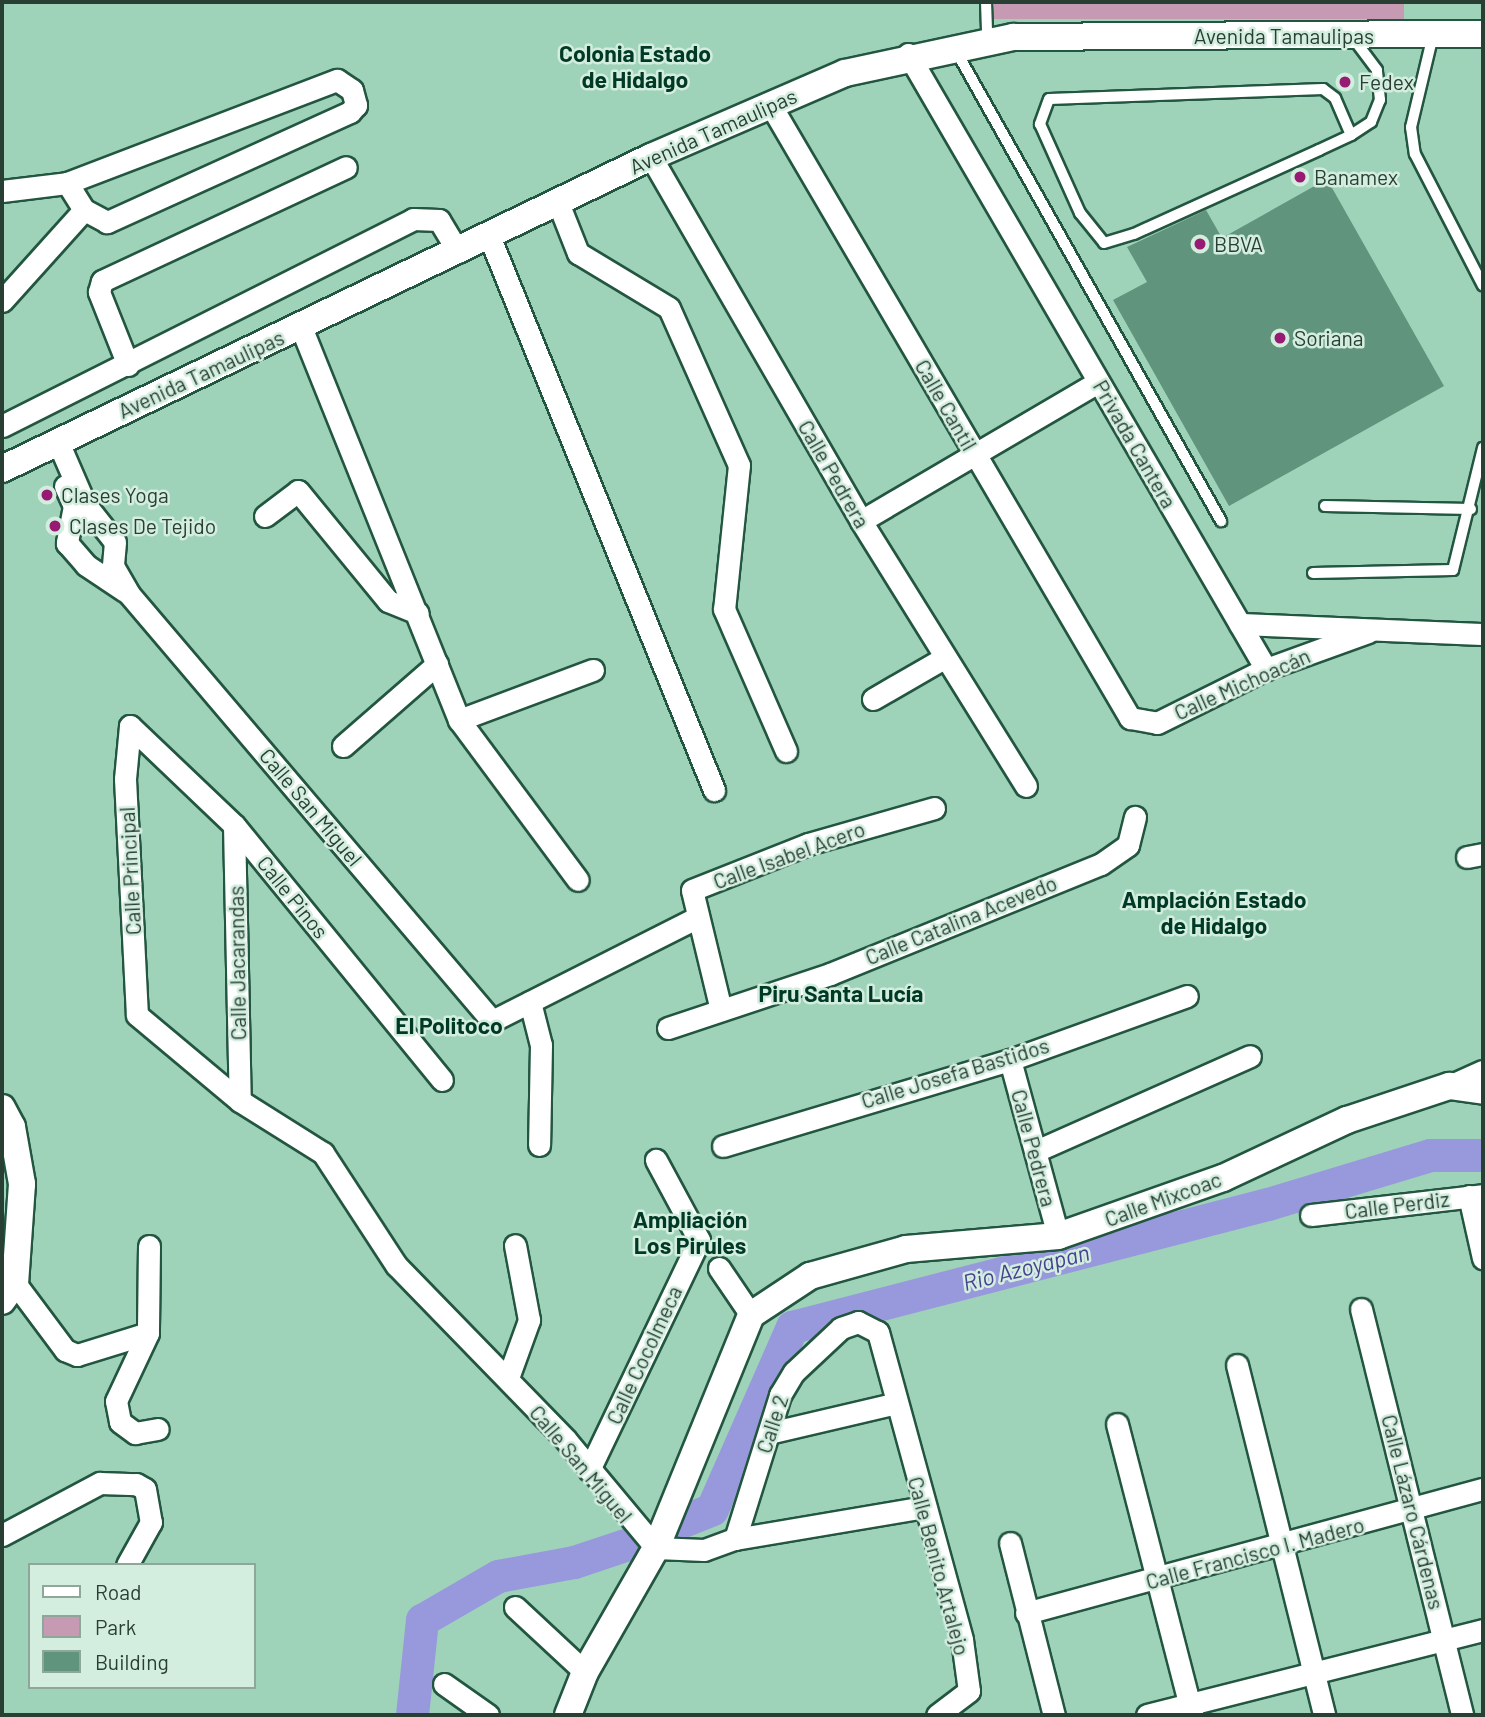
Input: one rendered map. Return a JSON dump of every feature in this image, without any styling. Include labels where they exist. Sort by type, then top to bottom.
[{"type":"street","name":"Avenida Tamaulipas","points":[[2,469],[559,205],[651,157],[770,104],[908,54],[987,39],[1483,34]]},
{"type":"street","name":"Privada Cantera","points":[[908,54],[1266,669]]},
{"type":"street","points":[[2,191],[68,183],[337,80],[352,90],[356,105],[350,112],[107,222],[84,210],[68,183]]},
{"type":"street","name":"Calle Cantil","points":[[770,104],[1122,706]]},
{"type":"street","name":"Calle Pedrera","points":[[651,157],[860,521],[1026,786]]},
{"type":"street","points":[[128,365],[99,292],[102,281],[346,167]]},
{"type":"street","points":[[559,205],[578,253],[669,308],[739,465],[724,609],[786,751]]},
{"type":"street","points":[[2,301],[84,210]]},
{"type":"street","points":[[2,426],[128,365],[413,219],[439,220],[458,253]]},
{"type":"street","points":[[490,238],[713,790]]},
{"type":"street","points":[[301,327],[459,720],[578,880]]},
{"type":"street","points":[[860,521],[1098,382]]},
{"type":"street","name":"Calle San Miguel","points":[[53,444],[79,505],[115,542],[111,558],[129,594],[492,1021]]},
{"type":"street","points":[[265,516],[298,491],[388,601],[418,613]]},
{"type":"street","name":"Calle San Miguel","points":[[79,505],[67,543],[86,565],[129,594]]},
{"type":"street","points":[[86,565],[111,558]]},
{"type":"street","points":[[1240,624],[1368,632],[1483,634]]},
{"type":"street","name":"Calle Michoacán","points":[[1122,706],[1130,718],[1157,723],[1266,669],[1368,632]]},
{"type":"street","points":[[873,699],[944,658]]},
{"type":"street","points":[[343,746],[437,664]]},
{"type":"street","points":[[459,720],[593,670]]},
{"type":"street","name":"Calle Pinos","points":[[130,726],[234,825],[442,1080]]},
{"type":"street","name":"Calle Principal","points":[[130,726],[125,779],[136,1015]]},
{"type":"street","name":"Calle Isabel Acero","points":[[492,1021],[698,917],[692,890],[808,844],[934,808]]},
{"type":"street","name":"Calle Catalina Acevedo","points":[[668,1028],[830,974],[1101,864],[1128,845],[1135,817]]},
{"type":"street","name":"Calle Jacarandas","points":[[234,825],[240,1101]]},
{"type":"street","points":[[698,917],[721,1010]]},
{"type":"street","name":"Calle Josefa Bastidos","points":[[723,1146],[1010,1060],[1186,996]]},
{"type":"street","points":[[530,1002],[541,1045],[539,1145]]},
{"type":"street","name":"Calle San Miguel","points":[[136,1015],[240,1101],[323,1153],[396,1265],[508,1378],[656,1548]]},
{"type":"street","points":[[1036,1151],[1250,1056]]},
{"type":"street","name":"Calle Pedrera","points":[[1010,1060],[1058,1236]]},
{"type":"street","points":[[1449,1086],[1483,1071]]},
{"type":"street","points":[[1449,1086],[1483,1091]]},
{"type":"street","name":"Calle Mixcoac","points":[[751,1315],[810,1276],[906,1249],[1058,1236],[1140,1210],[1347,1120],[1449,1086]]},
{"type":"street","points":[[2,1108],[12,1127],[22,1184],[9,1292],[65,1350],[77,1355],[148,1333]]},
{"type":"street","name":"Calle Cocolmeca","points":[[589,1470],[699,1240],[656,1160]]},
{"type":"street","points":[[1476,1196],[1483,1258]]},
{"type":"street","name":"Calle Perdiz","points":[[1311,1215],[1476,1196]]},
{"type":"street","points":[[508,1378],[529,1320],[514,1245]]},
{"type":"street","points":[[149,1246],[148,1333],[116,1401],[120,1422],[135,1433],[158,1429]]},
{"type":"street","points":[[568,1715],[585,1672],[656,1548],[751,1315],[719,1268]]},
{"type":"street","name":"Calle Lázaro Cárdenas","points":[[1362,1309],[1462,1715]]},
{"type":"street","name":"Calle 2","points":[[735,1539],[779,1395],[819,1346],[858,1322],[878,1332]]},
{"type":"street","name":"Calle Benito Artalejo","points":[[878,1332],[893,1404],[925,1507],[968,1691],[937,1715]]},
{"type":"street","points":[[1237,1364],[1324,1715]]},
{"type":"street","points":[[769,1433],[893,1404]]},
{"type":"street","points":[[1117,1423],[1155,1581],[1191,1709]]},
{"type":"street","points":[[2,1535],[100,1483],[145,1489],[151,1522],[128,1563]]},
{"type":"street","name":"Calle Francisco I. Madero","points":[[1026,1613],[1155,1581],[1483,1489]]},
{"type":"street","points":[[656,1548],[704,1550],[735,1539],[925,1507]]},
{"type":"street","points":[[1010,1543],[1054,1715]]},
{"type":"street","points":[[514,1607],[585,1672]]},
{"type":"street","points":[[1147,1715],[1191,1709],[1483,1630]]},
{"type":"street","points":[[444,1684],[488,1715]]},
{"type":"lane","points":[[986,2],[987,39]]},
{"type":"lane","points":[[1433,35],[1411,127],[1415,154],[1483,286]]},
{"type":"lane","points":[[1350,36],[1377,70],[1380,100],[1371,122],[1351,135],[1104,243],[1080,213],[1040,124],[1049,99],[1323,89],[1335,98],[1351,135]]},
{"type":"lane","points":[[953,46],[1221,521]]},
{"type":"lane","points":[[1313,573],[1446,573],[1458,564],[1483,448]]},
{"type":"lane","points":[[1325,506],[1471,509]]},
{"type":"green space","points":[[994,2],[1404,2],[1404,19],[994,19]]},
{"type":"building","points":[[1327,179],[1444,386],[1229,506],[1113,300],[1147,282],[1127,247],[1206,210],[1222,238]]},
{"type":"waterway","name":"Rio Azoyapan","points":[[683,1521],[712,1509],[792,1327],[1268,1204],[1430,1155],[1483,1155]]},
{"type":"waterway","name":"Rio Azoyapan","points":[[412,1715],[422,1620],[498,1576],[574,1562],[643,1539]]},
{"type":"place","name":"Fedex","points":[[1345,82]]},
{"type":"place","name":"Banamex","points":[[1300,177]]},
{"type":"place","name":"BBVA","points":[[1200,244]]},
{"type":"place","name":"Soriana","points":[[1280,338]]},
{"type":"place","name":"Clases Yoga","points":[[47,495]]},
{"type":"place","name":"Clases De Tejido","points":[[55,526]]},
{"type":"district","name":"Colonia Estado de Hidalgo","points":[[635,66]]},
{"type":"district","name":"Amplación Estado de Hidalgo","points":[[1214,912]]},
{"type":"district","name":"Piru Santa Lucía","points":[[841,993]]},
{"type":"district","name":"El Politoco","points":[[449,1025]]},
{"type":"district","name":"Ampliación Los Pirules","points":[[690,1232]]}]
